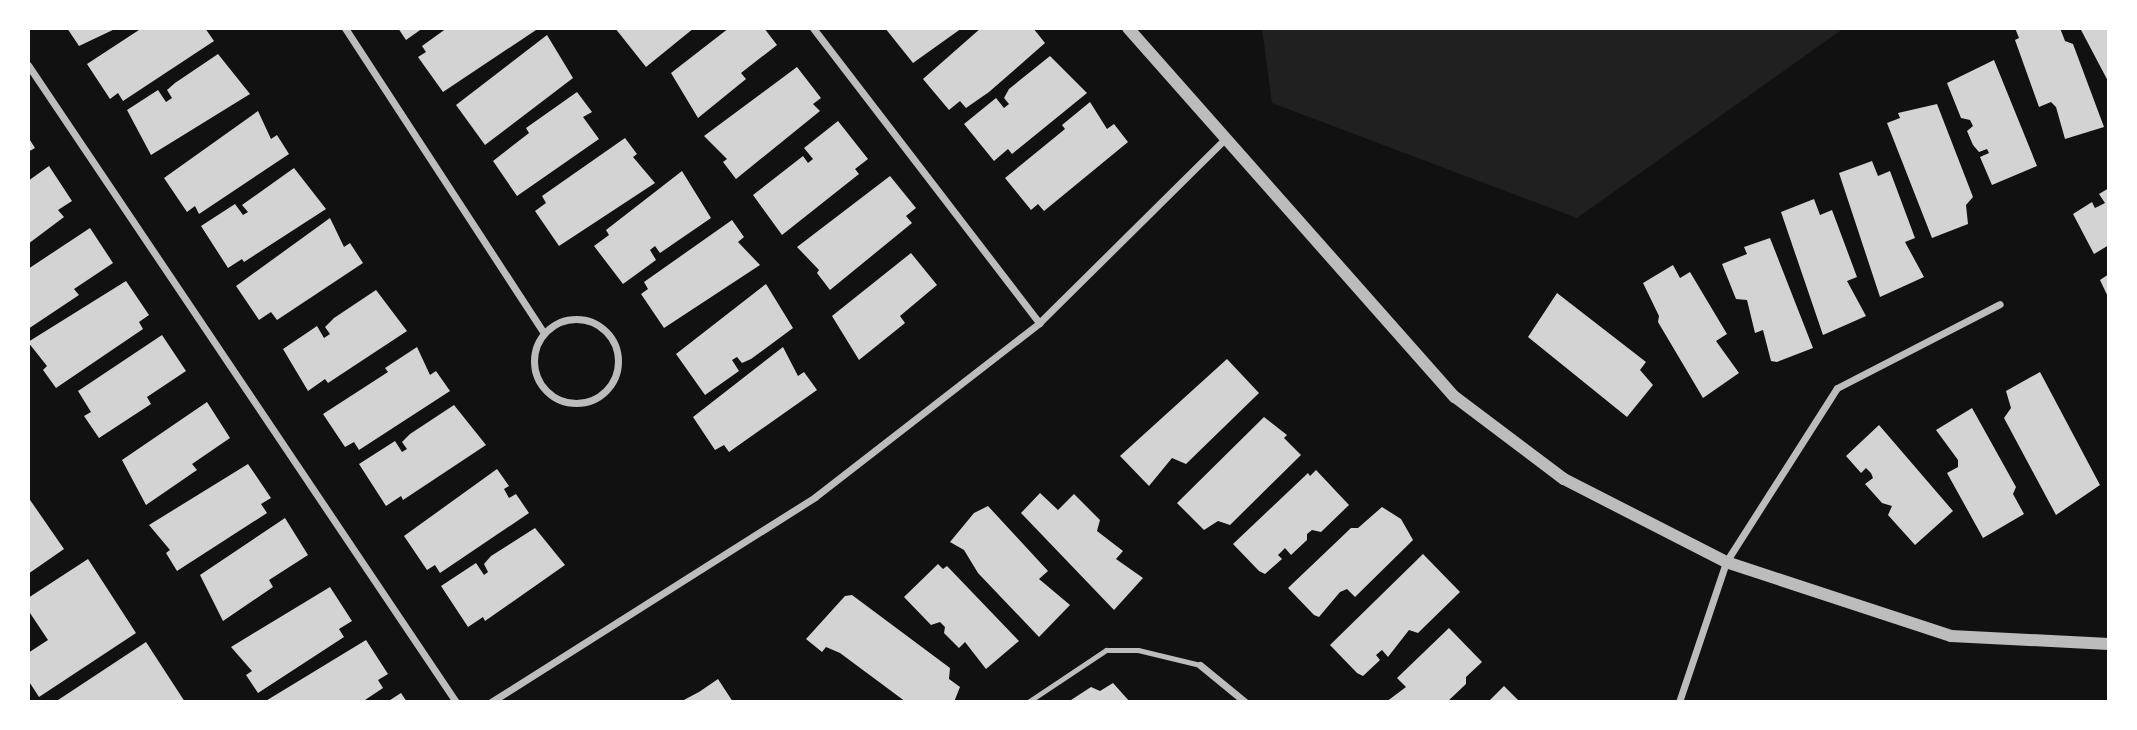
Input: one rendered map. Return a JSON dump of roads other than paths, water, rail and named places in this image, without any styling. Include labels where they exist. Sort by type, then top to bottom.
[{"type":"street","points":[[345,28],[544,333]]},
{"type":"street","points":[[813,28],[1039,323]]},
{"type":"street","points":[[1128,28],[1223,141],[1455,397],[1564,479],[1726,562],[1951,636],[2109,644]]},
{"type":"street","points":[[28,65],[456,702]]},
{"type":"street","points":[[491,702],[814,497],[1039,323],[1223,141]]},
{"type":"street","points":[[1679,702],[1726,562],[1838,388],[2000,304]]},
{"type":"street","points":[[573,318],[604,328],[619,358],[608,389],[579,404],[548,394],[534,364],[536,348],[544,333],[573,318]]},
{"type":"street","points":[[1200,665],[1245,702]]},
{"type":"lane","points":[[1028,702],[1107,650],[1138,650],[1200,665]]}]
